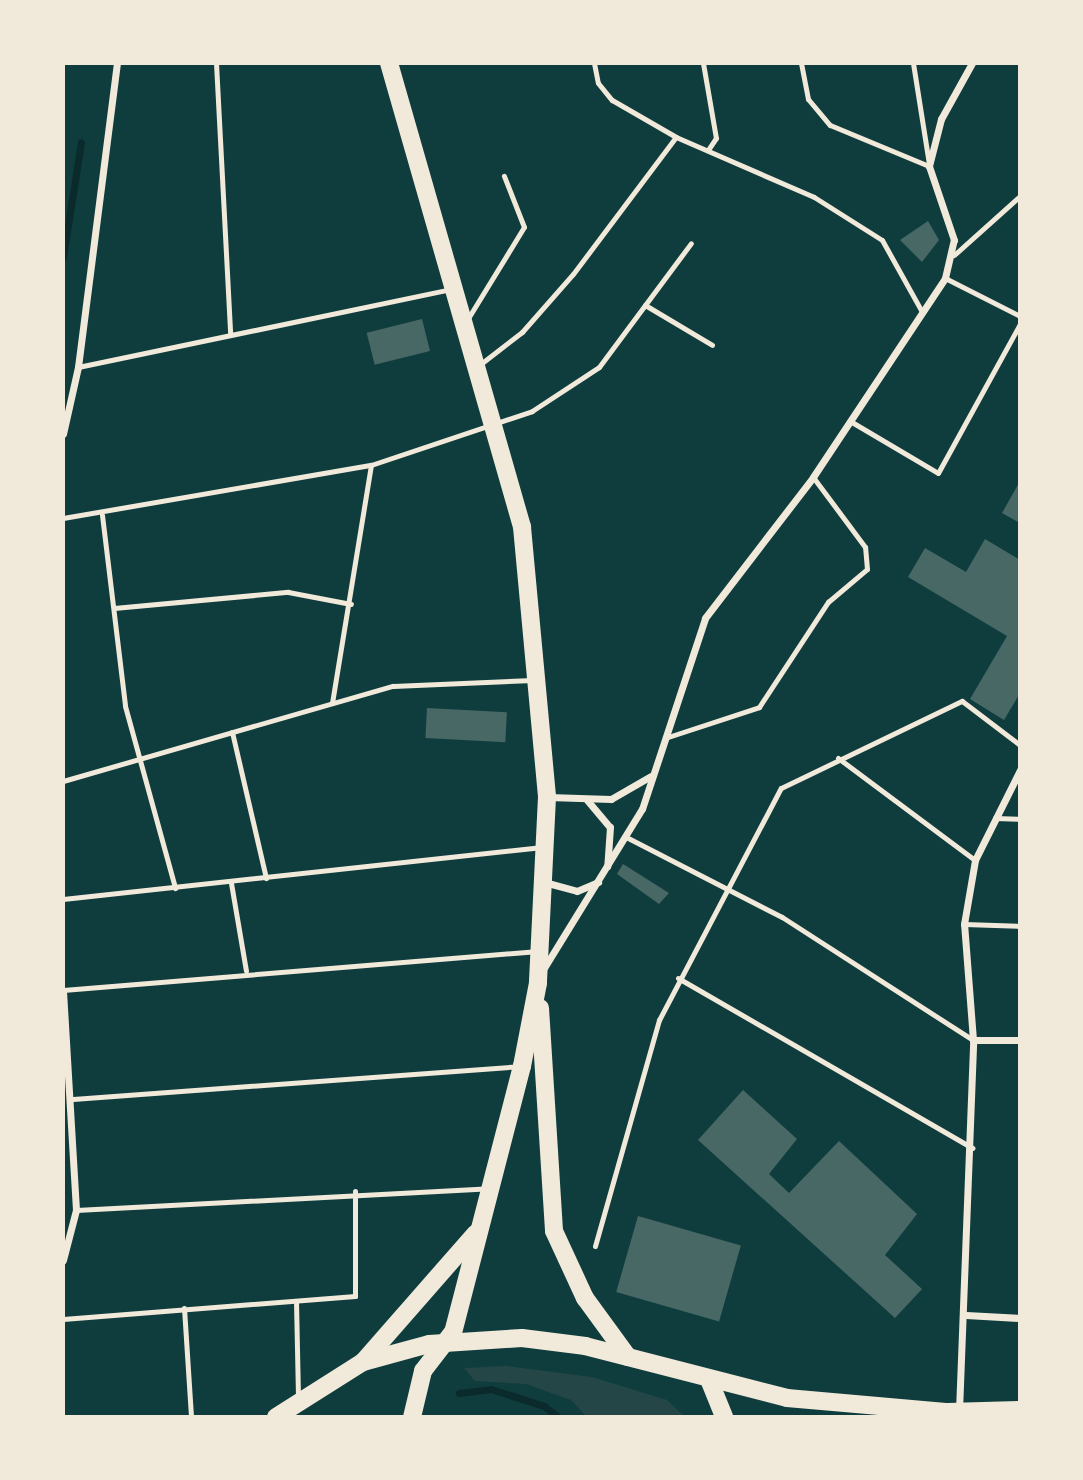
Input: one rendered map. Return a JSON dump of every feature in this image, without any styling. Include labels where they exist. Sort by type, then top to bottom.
[{"type":"main road","points":[[388,63],[522,527],[547,797],[538,979],[554,1231],[585,1298],[628,1357]]},
{"type":"main road","points":[[412,1417],[423,1371],[449,1343],[487,1216],[522,1066],[538,979]]},
{"type":"main road","points":[[276,1417],[363,1362],[487,1216]]},
{"type":"main road","points":[[363,1362],[449,1343],[522,1338],[628,1357],[710,1382],[787,1398],[959,1412],[1020,1410]]},
{"type":"main road","points":[[710,1382],[724,1417]]},
{"type":"street","points":[[63,434],[78,368],[117,63]]},
{"type":"street","points":[[538,979],[628,838],[668,737],[705,618],[813,477],[945,278],[954,255],[929,166],[941,119],[972,63]]},
{"type":"street","points":[[959,1412],[966,1315],[972,1148],[973,1040],[964,924],[975,860],[1020,770]]},
{"type":"street","points":[[547,797],[586,799],[626,795],[654,773]]},
{"type":"street","points":[[586,799],[606,817],[611,834],[602,880]]},
{"type":"street","points":[[544,882],[577,891],[602,880]]},
{"type":"street","points":[[63,990],[73,1099],[76,1210],[63,1260]]},
{"type":"street","points":[[973,1040],[1020,1040]]},
{"type":"street","points":[[966,1315],[1020,1318]]},
{"type":"lane","points":[[216,63],[230,334]]},
{"type":"lane","points":[[594,63],[603,93],[676,137],[814,197],[882,240],[922,312]]},
{"type":"lane","points":[[703,63],[716,138],[708,150]]},
{"type":"lane","points":[[801,63],[808,99],[830,125],[929,166]]},
{"type":"lane","points":[[913,63],[929,166]]},
{"type":"lane","points":[[476,368],[522,332],[573,274],[676,137]]},
{"type":"lane","points":[[463,326],[524,227],[503,176]]},
{"type":"lane","points":[[954,255],[1020,196]]},
{"type":"lane","points":[[63,519],[102,515],[371,465],[493,427],[532,411],[599,367],[691,243]]},
{"type":"lane","points":[[945,278],[1020,316]]},
{"type":"lane","points":[[78,368],[452,289]]},
{"type":"lane","points":[[645,305],[712,345]]},
{"type":"lane","points":[[850,421],[938,473],[1020,324]]},
{"type":"lane","points":[[332,702],[351,604],[371,465]]},
{"type":"lane","points":[[668,737],[760,707],[828,602],[867,569],[865,547],[813,477]]},
{"type":"lane","points":[[102,515],[137,762],[175,888]]},
{"type":"lane","points":[[114,608],[288,592],[351,604]]},
{"type":"lane","points":[[63,781],[137,762],[332,702],[422,682],[538,680]]},
{"type":"lane","points":[[595,1245],[645,1066],[678,978],[723,888],[781,788],[838,758],[962,701],[1020,745]]},
{"type":"lane","points":[[232,733],[266,878]]},
{"type":"lane","points":[[838,758],[975,860]]},
{"type":"lane","points":[[995,818],[1020,819]]},
{"type":"lane","points":[[628,838],[782,917],[973,1040]]},
{"type":"lane","points":[[63,899],[232,883],[546,846]]},
{"type":"lane","points":[[232,883],[246,971]]},
{"type":"lane","points":[[964,924],[1020,926]]},
{"type":"lane","points":[[63,990],[246,971],[539,951]]},
{"type":"lane","points":[[678,978],[972,1148]]},
{"type":"lane","points":[[73,1099],[522,1066]]},
{"type":"lane","points":[[76,1210],[355,1191],[495,1188]]},
{"type":"lane","points":[[63,1319],[296,1301],[357,1292],[355,1191]]},
{"type":"lane","points":[[296,1301],[298,1403]]},
{"type":"lane","points":[[184,1308],[191,1417]]},
{"type":"path","points":[[335,1417],[352,1417]]},
{"type":"shaded area","points":[[507,1366],[592,1377],[667,1400],[685,1417],[587,1417],[571,1400],[526,1384],[475,1381],[464,1368]]},
{"type":"building","points":[[928,221],[939,240],[922,262],[900,240]]},
{"type":"building","points":[[422,319],[430,351],[375,365],[367,333]]},
{"type":"building","points":[[1020,481],[1020,523],[1002,513]]},
{"type":"building","points":[[985,539],[1020,560],[1020,693],[1004,720],[970,699],[1007,636],[908,577],[925,548],[966,572]]},
{"type":"building","points":[[427,708],[507,712],[505,742],[425,738]]},
{"type":"building","points":[[623,864],[669,893],[659,904],[617,874]]},
{"type":"building","points":[[743,1090],[797,1139],[769,1174],[789,1193],[839,1141],[917,1214],[885,1255],[922,1289],[895,1318],[698,1140]]},
{"type":"building","points":[[638,1216],[741,1245],[719,1321],[616,1292]]},
{"type":"waterway","points":[[63,257],[81,142]]},
{"type":"waterway","points":[[459,1393],[491,1389],[544,1406],[558,1417]]}]
